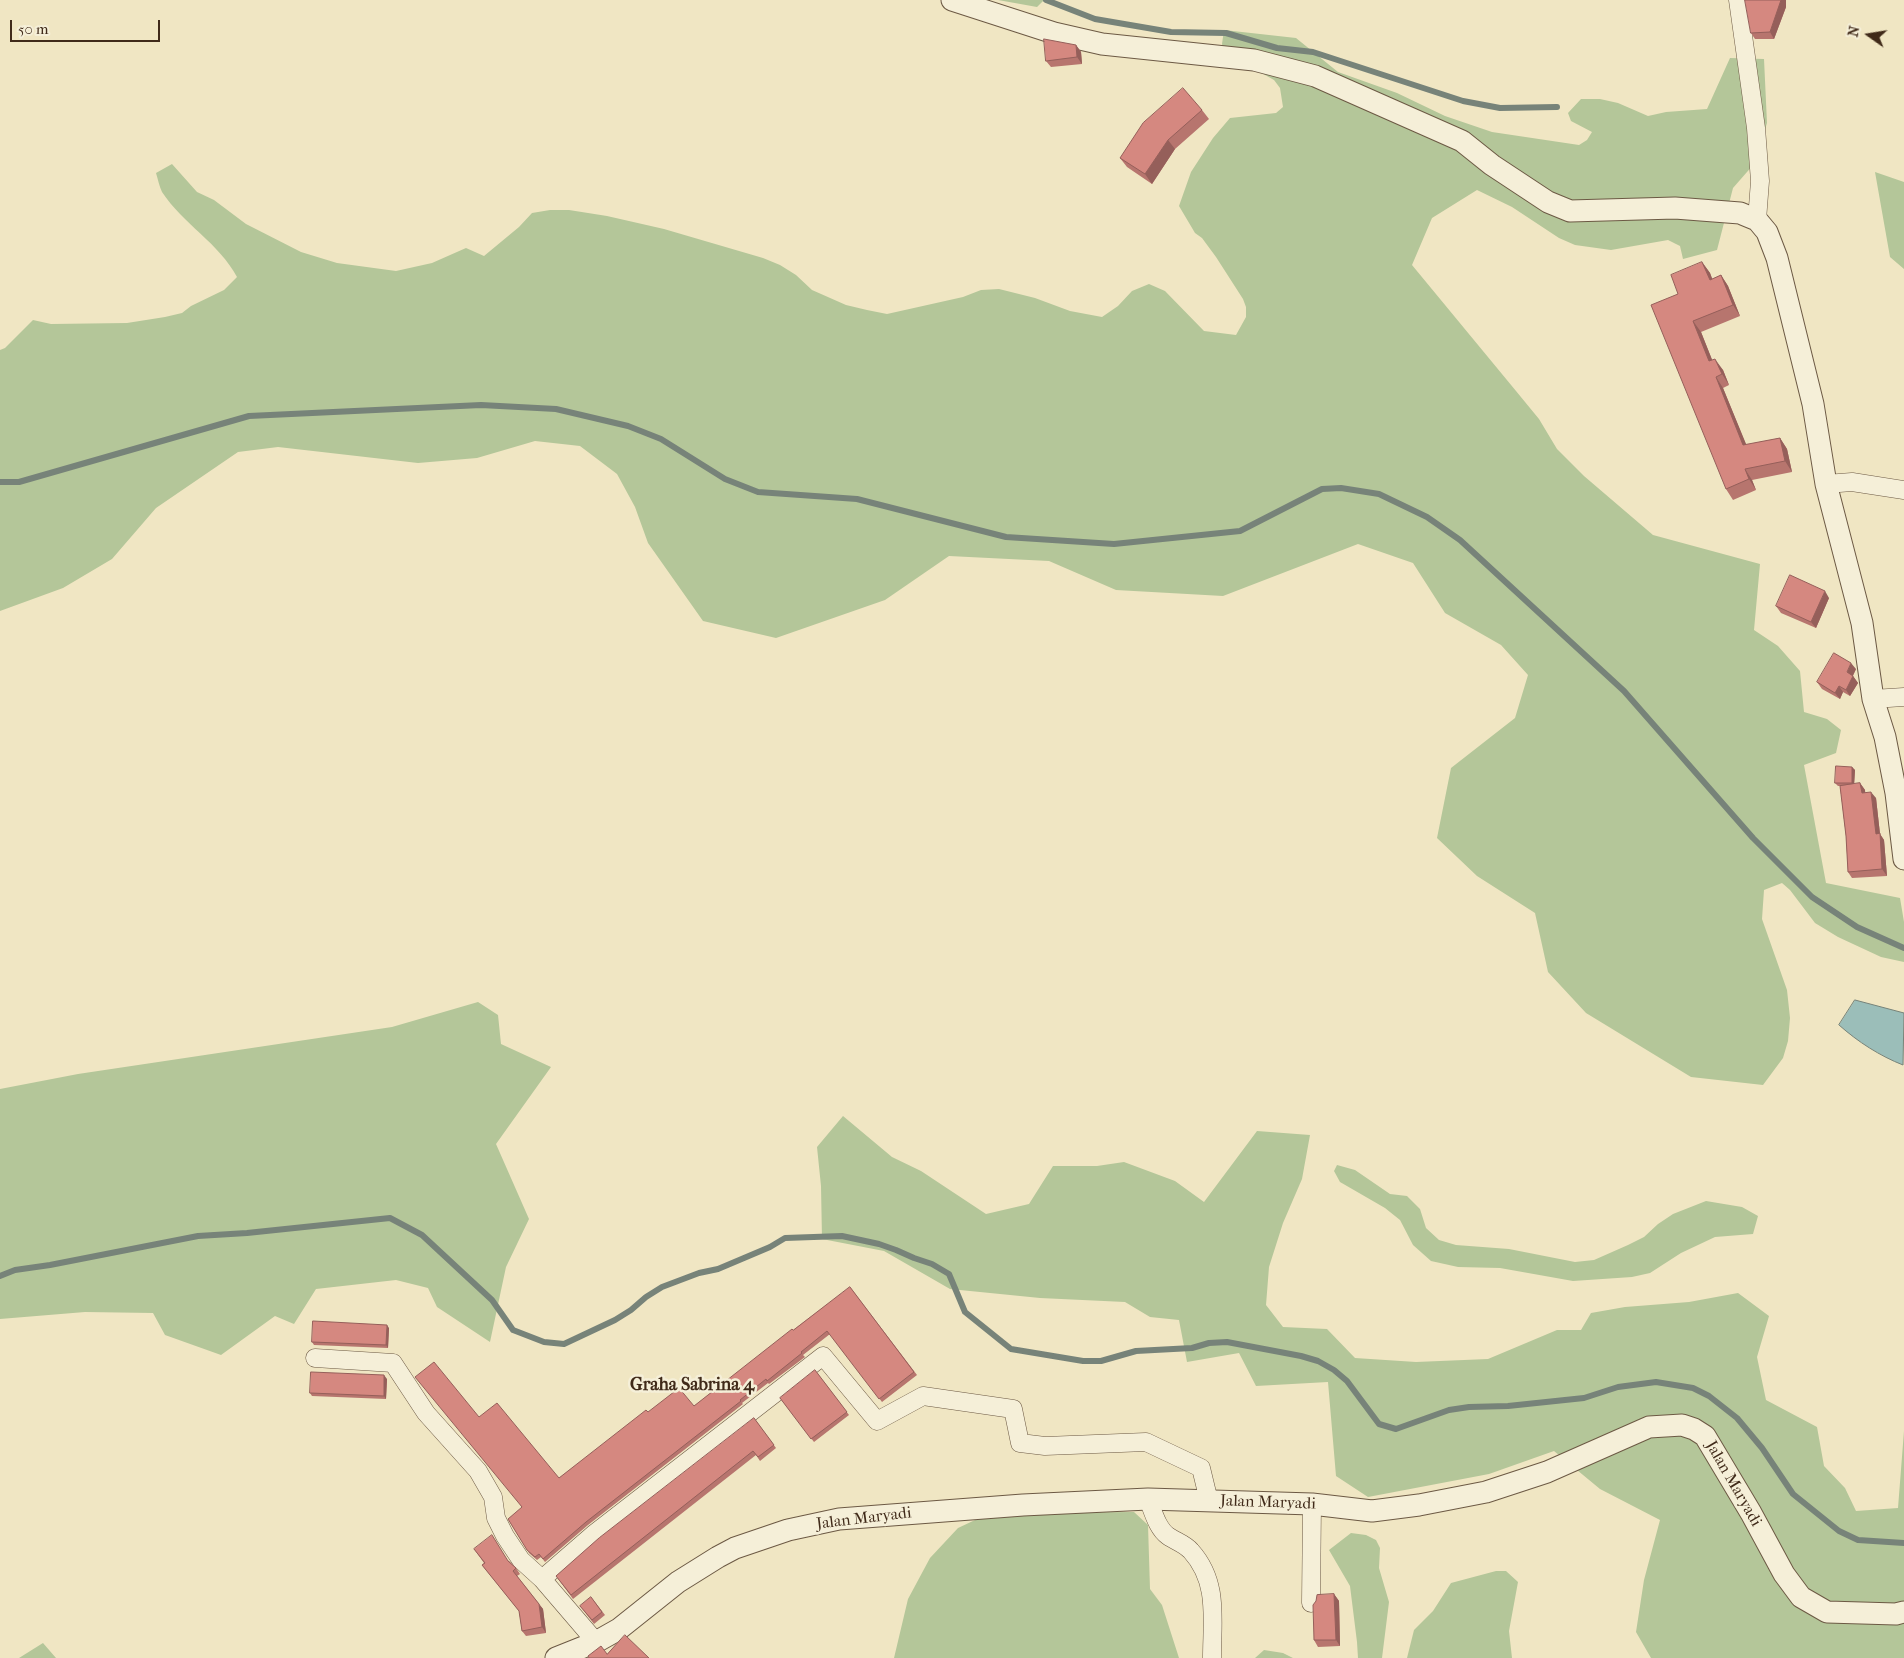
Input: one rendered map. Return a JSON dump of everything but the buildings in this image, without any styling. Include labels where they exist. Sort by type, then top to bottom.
[{"type":"street","points":[[952,0],[1054,33],[1102,44],[1254,60],[1315,76],[1462,141],[1492,165],[1548,202],[1570,211],[1675,208],[1740,214],[1757,220],[1767,232],[1777,258],[1813,404],[1826,484],[1862,622],[1873,699],[1885,737],[1896,793],[1904,855]]},
{"type":"street","points":[[1738,0],[1756,128],[1760,181],[1757,220]]},
{"type":"street","points":[[1826,484],[1852,482],[1904,490]]},
{"type":"street","points":[[1873,699],[1904,697]]},
{"type":"street","points":[[542,1579],[595,1532],[823,1356],[877,1421],[923,1396],[1012,1409],[1020,1443],[1045,1446],[1146,1442],[1201,1468],[1208,1498],[1207,1501]]},
{"type":"street","points":[[315,1358],[392,1363],[426,1413],[478,1471],[493,1497],[496,1518],[521,1560],[542,1579],[596,1642]]},
{"type":"street","name":"Jalan Maryadi","points":[[556,1658],[596,1642],[619,1629],[678,1582],[718,1557],[735,1548],[788,1530],[839,1520],[1032,1504],[1148,1499],[1312,1504],[1372,1510],[1419,1505],[1486,1492],[1547,1472],[1649,1427],[1682,1426],[1694,1429],[1705,1436],[1751,1513],[1784,1574],[1800,1597],[1827,1612],[1896,1614],[1904,1612]]},
{"type":"street","points":[[1148,1499],[1157,1521],[1166,1535],[1190,1549],[1205,1570],[1212,1591],[1212,1658]]},
{"type":"street","points":[[1310,1602],[1312,1504]]},
{"type":"green space","points":[[998,0],[1044,0],[1037,7]]},
{"type":"green space","points":[[1224,30],[1296,38],[1338,72],[1397,93],[1445,116],[1492,132],[1579,145],[1587,140],[1592,132],[1571,121],[1568,113],[1581,99],[1600,99],[1618,103],[1648,116],[1666,112],[1707,109],[1730,58],[1764,59],[1767,123],[1754,164],[1733,188],[1717,250],[1683,259],[1680,246],[1668,240],[1611,250],[1575,245],[1559,238],[1512,207],[1477,190],[1432,218],[1412,265],[1539,419],[1557,449],[1584,476],[1653,535],[1760,564],[1754,630],[1778,646],[1800,671],[1804,712],[1827,719],[1841,730],[1836,753],[1804,765],[1826,883],[1900,898],[1904,922],[1904,962],[1881,957],[1838,937],[1815,923],[1790,890],[1782,883],[1764,890],[1762,919],[1787,990],[1790,1018],[1788,1041],[1783,1058],[1763,1085],[1691,1077],[1586,1013],[1548,972],[1535,913],[1477,876],[1437,838],[1451,768],[1515,718],[1528,675],[1501,645],[1445,613],[1413,563],[1358,544],[1223,596],[1116,590],[1049,561],[949,556],[885,600],[776,638],[703,621],[648,543],[635,507],[617,474],[580,446],[535,441],[477,458],[418,463],[278,447],[238,452],[156,508],[112,559],[63,588],[0,611],[0,350],[5,348],[33,320],[51,324],[127,323],[165,317],[182,313],[191,306],[224,290],[237,277],[221,254],[180,214],[162,192],[156,173],[172,164],[197,192],[214,200],[246,224],[301,252],[337,263],[396,271],[432,263],[466,248],[484,256],[519,227],[532,213],[550,210],[569,210],[607,216],[664,229],[763,258],[780,265],[796,275],[812,290],[846,305],[887,314],[963,297],[981,290],[999,289],[1035,298],[1070,311],[1102,317],[1118,306],[1132,291],[1149,284],[1165,291],[1204,331],[1236,335],[1246,317],[1246,307],[1243,299],[1216,257],[1202,238],[1195,233],[1179,206],[1191,172],[1213,138],[1230,118],[1276,113],[1283,107],[1280,88],[1274,80],[1224,52],[1222,44]]},
{"type":"green space","points":[[1875,172],[1904,182],[1904,269],[1890,257]]},
{"type":"green space","points":[[478,1002],[498,1015],[501,1044],[551,1067],[496,1144],[529,1219],[506,1267],[490,1342],[437,1307],[428,1288],[396,1280],[316,1289],[294,1324],[275,1316],[221,1355],[165,1335],[153,1313],[85,1312],[0,1319],[0,1089],[78,1074],[392,1027]]},
{"type":"green space","points":[[843,1116],[892,1157],[921,1171],[986,1214],[1029,1204],[1053,1166],[1097,1166],[1124,1162],[1175,1181],[1204,1202],[1257,1131],[1310,1135],[1302,1179],[1283,1223],[1269,1267],[1266,1305],[1283,1327],[1327,1329],[1355,1358],[1416,1362],[1488,1359],[1557,1330],[1581,1330],[1591,1313],[1625,1307],[1689,1302],[1738,1293],[1769,1316],[1757,1357],[1766,1400],[1817,1427],[1824,1466],[1845,1488],[1856,1511],[1898,1508],[1904,1431],[1904,1658],[1651,1658],[1636,1632],[1644,1580],[1660,1520],[1600,1489],[1554,1451],[1489,1474],[1368,1497],[1336,1476],[1328,1382],[1256,1386],[1239,1353],[1187,1362],[1179,1320],[1150,1317],[1125,1302],[1040,1298],[950,1289],[884,1251],[822,1239],[821,1186],[817,1147]]},
{"type":"green space","points":[[1337,1165],[1355,1170],[1390,1194],[1407,1196],[1420,1209],[1426,1228],[1439,1240],[1456,1245],[1509,1249],[1575,1262],[1594,1260],[1628,1245],[1644,1237],[1673,1214],[1706,1201],[1742,1207],[1758,1216],[1753,1234],[1715,1237],[1681,1253],[1650,1273],[1632,1277],[1573,1281],[1500,1268],[1458,1267],[1431,1261],[1413,1245],[1400,1220],[1385,1208],[1340,1182],[1334,1171]]},
{"type":"green space","points":[[1134,1512],[1148,1525],[1150,1589],[1162,1605],[1179,1658],[894,1658],[908,1599],[930,1558],[958,1528],[990,1513]]},
{"type":"green space","points":[[1351,1533],[1366,1535],[1376,1540],[1380,1548],[1379,1568],[1389,1602],[1382,1658],[1358,1658],[1350,1586],[1329,1550]]},
{"type":"green space","points":[[1496,1571],[1506,1571],[1518,1582],[1509,1631],[1512,1658],[1407,1658],[1414,1630],[1433,1611],[1451,1583]]},
{"type":"green space","points":[[43,1643],[56,1658],[19,1658]]},
{"type":"green space","points":[[1264,1650],[1283,1653],[1293,1658],[1255,1658]]},
{"type":"water","points":[[1855,1000],[1904,1013],[1903,1065],[1870,1048],[1839,1025]]},
{"type":"waterway","points":[[1046,0],[1095,19],[1171,32],[1226,33],[1277,48],[1313,52],[1463,101],[1500,108],[1557,107]]},
{"type":"waterway","points":[[0,482],[19,482],[249,416],[481,405],[556,409],[628,426],[661,439],[725,479],[758,492],[857,499],[1006,537],[1114,544],[1240,531],[1322,489],[1341,488],[1379,494],[1427,517],[1460,540],[1624,691],[1753,838],[1812,897],[1857,927],[1904,948]]},
{"type":"waterway","points":[[0,1276],[15,1270],[198,1236],[247,1233],[390,1218],[422,1235],[492,1300],[513,1330],[544,1342],[564,1344],[615,1320],[662,1287],[699,1273],[718,1269],[770,1247],[785,1238],[842,1236],[879,1244],[896,1250],[932,1264],[949,1274],[965,1312],[1011,1349],[1083,1361],[1101,1361],[1136,1351],[1192,1348],[1209,1343],[1227,1342],[1301,1356],[1318,1361],[1334,1370],[1347,1381],[1379,1424],[1396,1429],[1449,1410],[1469,1407],[1508,1406],[1584,1398],[1618,1387],[1656,1382],[1693,1388],[1709,1396],[1737,1418],[1762,1448],[1793,1494],[1839,1531],[1858,1540],[1904,1543]]},
{"type":"district","name":"Graha Sabrina 4","points":[[692,1386]]}]
